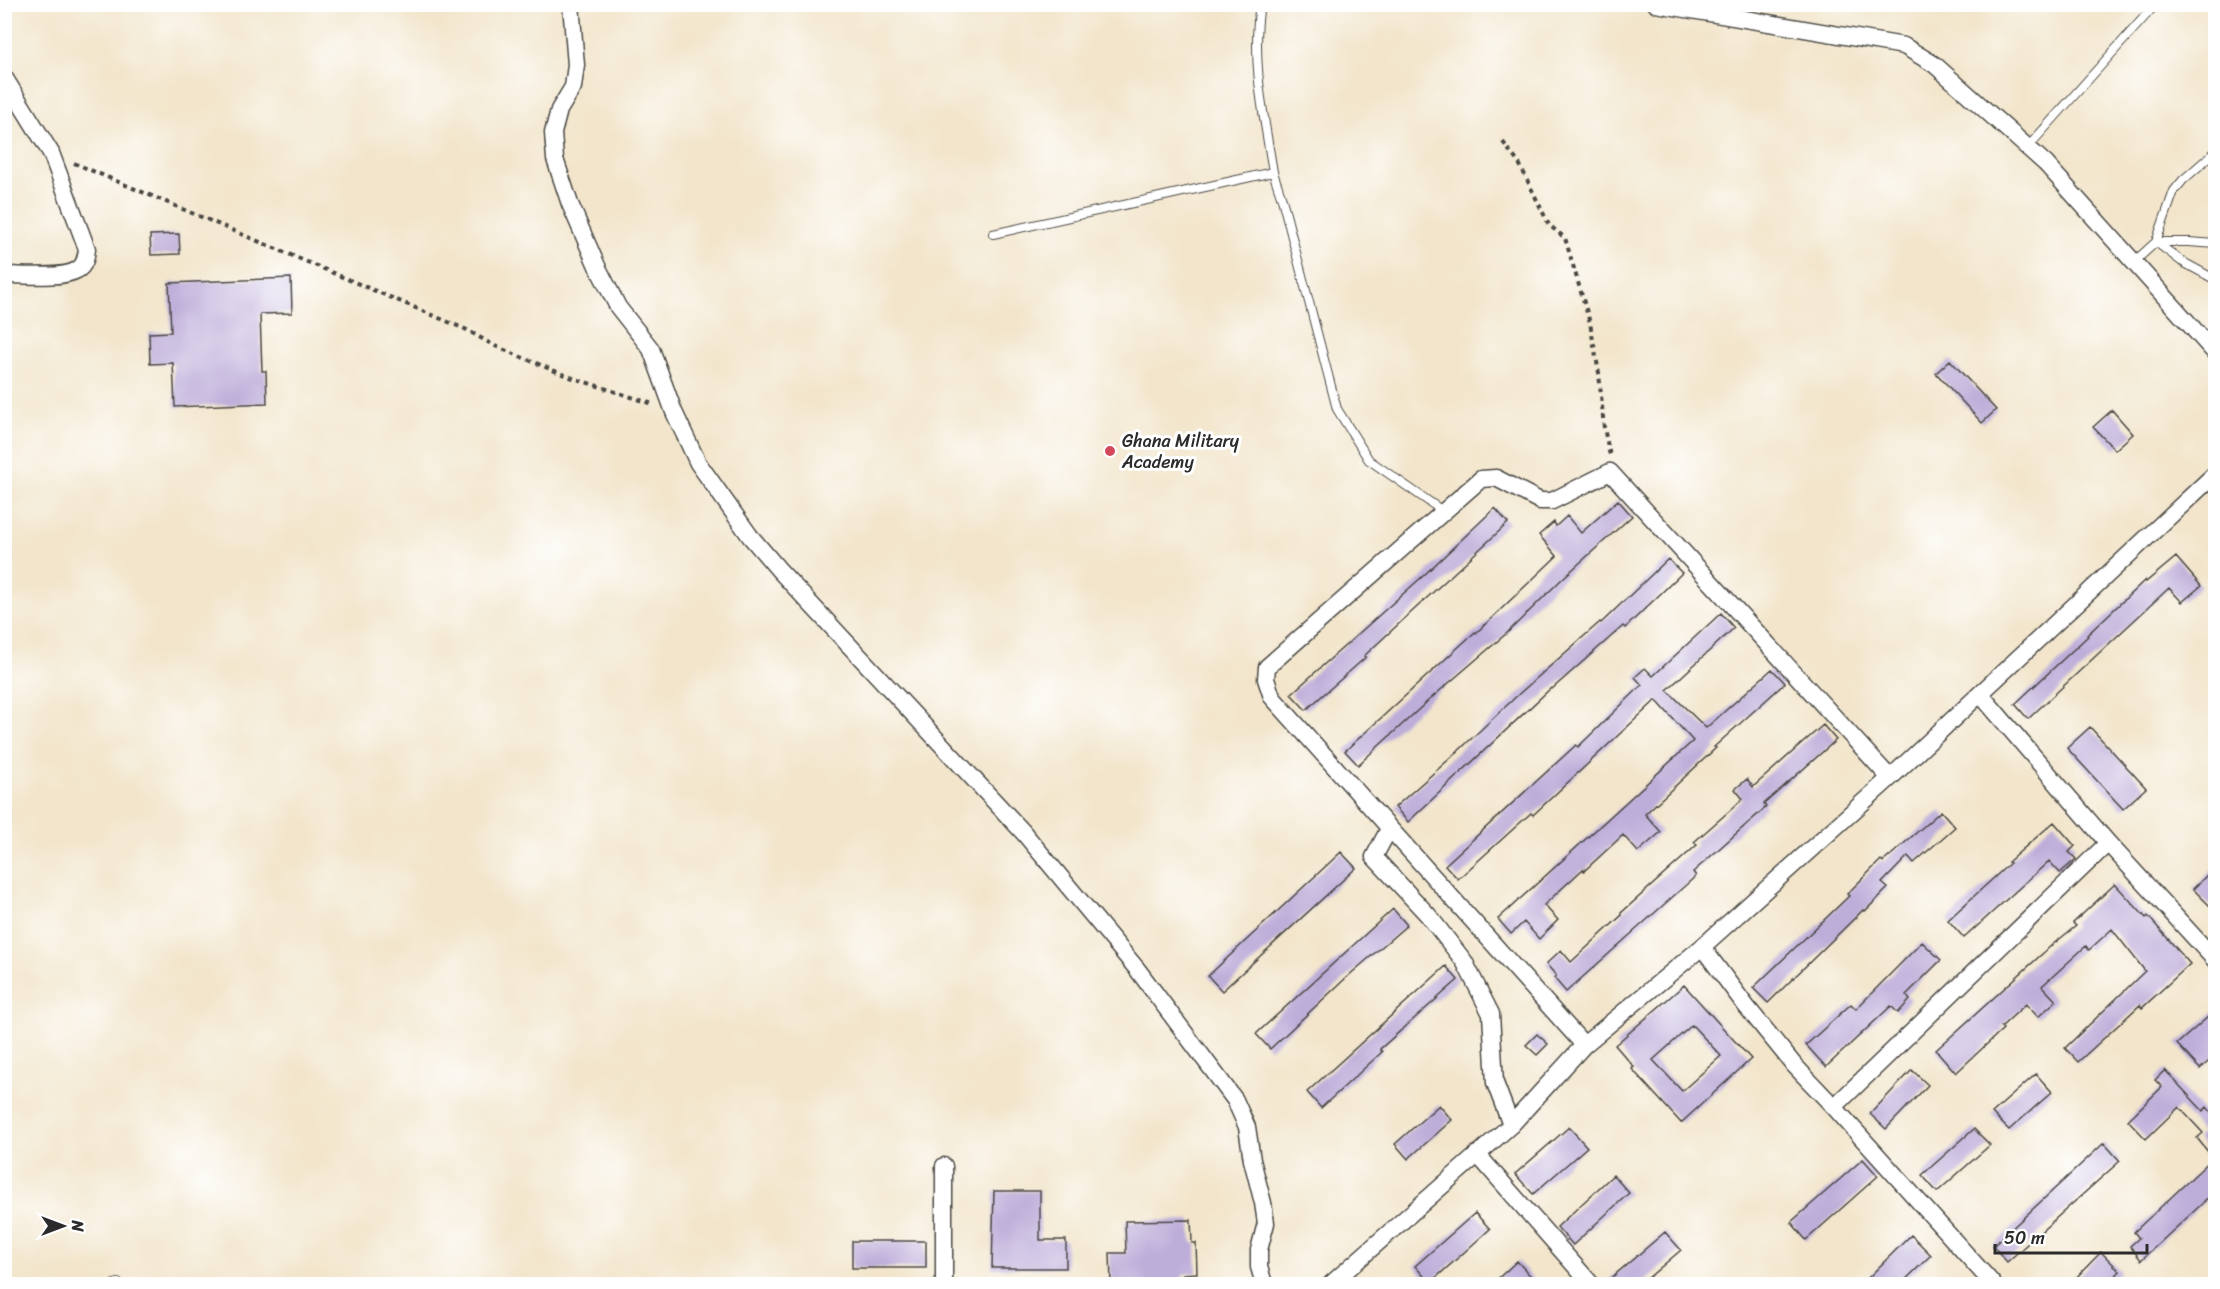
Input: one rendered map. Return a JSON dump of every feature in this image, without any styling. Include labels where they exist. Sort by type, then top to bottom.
[{"type":"street","points":[[571,4],[576,64],[573,87],[559,110],[553,133],[555,159],[570,204],[597,266],[618,307],[651,349],[674,412],[698,463],[750,536],[779,570],[1023,832],[1137,969],[1235,1100],[1247,1126],[1252,1160],[1263,1203],[1266,1223],[1259,1250],[1259,1268],[1264,1284]]},
{"type":"street","points":[[1656,4],[1904,46],[1935,65],[2046,164],[2216,354]]},
{"type":"street","points":[[4,77],[51,153],[87,249],[85,261],[79,269],[66,274],[4,275]]},
{"type":"street","points":[[1584,1045],[1272,697],[1266,679],[1267,666],[1482,479],[1496,478],[1540,501],[1552,501],[1610,472],[1890,778]]},
{"type":"street","points":[[1331,1284],[1511,1125],[1584,1045],[1702,947],[1890,778],[2216,473]]},
{"type":"street","points":[[1981,694],[2108,843],[2216,961]]},
{"type":"street","points":[[1389,829],[1374,857],[1428,915],[1464,961],[1491,1014],[1495,1083],[1511,1125]]},
{"type":"street","points":[[1834,1107],[2108,843]]},
{"type":"street","points":[[1702,947],[1794,1065],[1993,1284]]},
{"type":"street","points":[[1478,1154],[1591,1284]]},
{"type":"street","points":[[944,1166],[944,1284]]},
{"type":"lane","points":[[1260,4],[1256,31],[1257,70],[1273,172],[1337,409],[1369,460],[1444,512]]},
{"type":"lane","points":[[2027,148],[2156,4]]},
{"type":"lane","points":[[2135,261],[2156,242],[2174,191],[2183,180],[2216,152]]},
{"type":"lane","points":[[993,234],[1273,172]]},
{"type":"lane","points":[[2156,242],[2216,244]]},
{"type":"lane","points":[[2156,242],[2181,261],[2216,280]]},
{"type":"path","points":[[1503,142],[1521,165],[1549,225],[1564,238],[1576,271],[1590,323],[1599,373],[1604,428],[1610,455],[1610,472]]},
{"type":"path","points":[[51,153],[465,329],[495,346],[567,376],[674,412]]},
{"type":"building","points":[[179,234],[180,254],[151,255],[150,235]]},
{"type":"building","points":[[291,278],[292,313],[260,314],[262,371],[266,371],[267,403],[175,407],[173,363],[150,364],[149,333],[171,332],[169,283]]},
{"type":"building","points":[[1950,360],[1996,410],[1982,423],[1936,373]]},
{"type":"building","points":[[2112,410],[2133,434],[2115,450],[2093,427]]},
{"type":"building","points":[[1618,500],[1632,516],[1563,578],[1507,633],[1358,765],[1345,751],[1476,633],[1557,556],[1539,535],[1554,522],[1556,526],[1567,516],[1581,533]]},
{"type":"building","points":[[1495,508],[1508,523],[1364,656],[1366,657],[1306,710],[1291,694]]},
{"type":"building","points":[[2176,557],[2201,586],[2182,602],[2169,588],[2028,719],[2015,704],[2145,580],[2146,582]]},
{"type":"building","points":[[1668,559],[1682,573],[1625,628],[1623,626],[1551,688],[1408,822],[1395,807],[1521,692],[1601,623]]},
{"type":"building","points":[[1721,613],[1734,628],[1667,690],[1706,728],[1772,669],[1785,683],[1645,814],[1661,832],[1638,852],[1623,835],[1584,871],[1583,869],[1544,905],[1558,920],[1539,939],[1524,922],[1511,934],[1498,919],[1693,741],[1656,700],[1533,815],[1531,813],[1458,879],[1445,865],[1576,745],[1578,747],[1642,685],[1635,677],[1645,668],[1653,676]]},
{"type":"building","points":[[1823,725],[1836,740],[1764,804],[1766,807],[1693,872],[1696,876],[1566,992],[1546,964],[1561,950],[1571,962],[1622,915],[1621,913],[1697,845],[1694,842],[1743,799],[1735,789],[1747,779],[1753,787]]},
{"type":"building","points":[[2090,727],[2146,788],[2123,809],[2067,748]]},
{"type":"building","points":[[1941,811],[1955,827],[1914,863],[1908,856],[1882,883],[1888,888],[1768,1003],[1753,988],[1849,896],[1847,894],[1881,860],[1883,862]]},
{"type":"building","points":[[2054,822],[2075,846],[2069,852],[2076,859],[2060,873],[2049,861],[1964,938],[1948,920],[2010,863],[2008,862]]},
{"type":"building","points":[[1341,852],[1356,868],[1222,991],[1208,976]]},
{"type":"building","points":[[2216,866],[2216,912],[2193,889]]},
{"type":"building","points":[[2115,884],[2146,918],[2148,916],[2190,964],[2142,1008],[2140,1005],[2078,1062],[2065,1048],[2145,971],[2112,929],[2089,950],[2086,946],[2042,986],[2056,1001],[2038,1017],[2026,1004],[1956,1073],[1936,1050],[2076,926],[2073,923]]},
{"type":"building","points":[[1393,909],[1407,925],[1270,1049],[1256,1034]]},
{"type":"building","points":[[1922,942],[1941,960],[1906,995],[1910,1000],[1898,1013],[1891,1006],[1826,1067],[1806,1045],[1851,1004],[1856,1009]]},
{"type":"building","points":[[1446,966],[1458,980],[1380,1049],[1382,1052],[1321,1108],[1307,1092]]},
{"type":"building","points":[[1684,985],[1751,1059],[1681,1123],[1632,1069],[1634,1067],[1615,1045]],"holes":[[[1692,1025],[1721,1056],[1682,1091],[1653,1060]]]},
{"type":"building","points":[[2216,1010],[2216,1055],[2200,1069],[2177,1044]]},
{"type":"building","points":[[1537,1034],[1548,1044],[1537,1055],[1526,1045]]},
{"type":"building","points":[[1912,1070],[1928,1085],[1886,1129],[1870,1114]]},
{"type":"building","points":[[2165,1070],[2203,1111],[2207,1107],[2216,1118],[2216,1191],[2141,1260],[2130,1246],[2139,1238],[2134,1232],[2213,1158],[2197,1138],[2203,1133],[2179,1107],[2146,1139],[2128,1120],[2162,1087],[2155,1080]]},
{"type":"building","points":[[2036,1074],[2052,1092],[2009,1130],[1992,1113]]},
{"type":"building","points":[[1439,1105],[1452,1120],[1408,1159],[1395,1144]]},
{"type":"building","points":[[1569,1127],[1587,1147],[1533,1194],[1515,1174]]},
{"type":"building","points":[[1974,1129],[1990,1145],[1937,1192],[1922,1175]]},
{"type":"building","points":[[2104,1143],[2120,1161],[2007,1262],[1993,1246]]},
{"type":"building","points":[[1863,1159],[1878,1176],[1806,1240],[1791,1222]]},
{"type":"building","points":[[1613,1175],[1629,1193],[1573,1245],[1557,1227]]},
{"type":"building","points":[[994,1191],[1040,1191],[1040,1240],[1066,1240],[1066,1268],[992,1268]]},
{"type":"building","points":[[1475,1213],[1490,1229],[1430,1283],[1415,1266]]},
{"type":"building","points":[[1191,1220],[1192,1243],[1196,1243],[1197,1273],[1183,1274],[1183,1284],[1111,1284],[1110,1253],[1126,1253],[1125,1221]]},
{"type":"building","points":[[1665,1232],[1681,1250],[1641,1284],[1604,1284]]},
{"type":"building","points":[[1911,1235],[1931,1255],[1901,1284],[1862,1284]]},
{"type":"building","points":[[852,1241],[926,1241],[926,1268],[852,1268]]},
{"type":"building","points":[[2101,1252],[2120,1271],[2108,1284],[2070,1284]]},
{"type":"building","points":[[1517,1261],[1538,1284],[1492,1284]]},
{"type":"place","name":"Ghana Military Academy","points":[[1110,451]]}]
